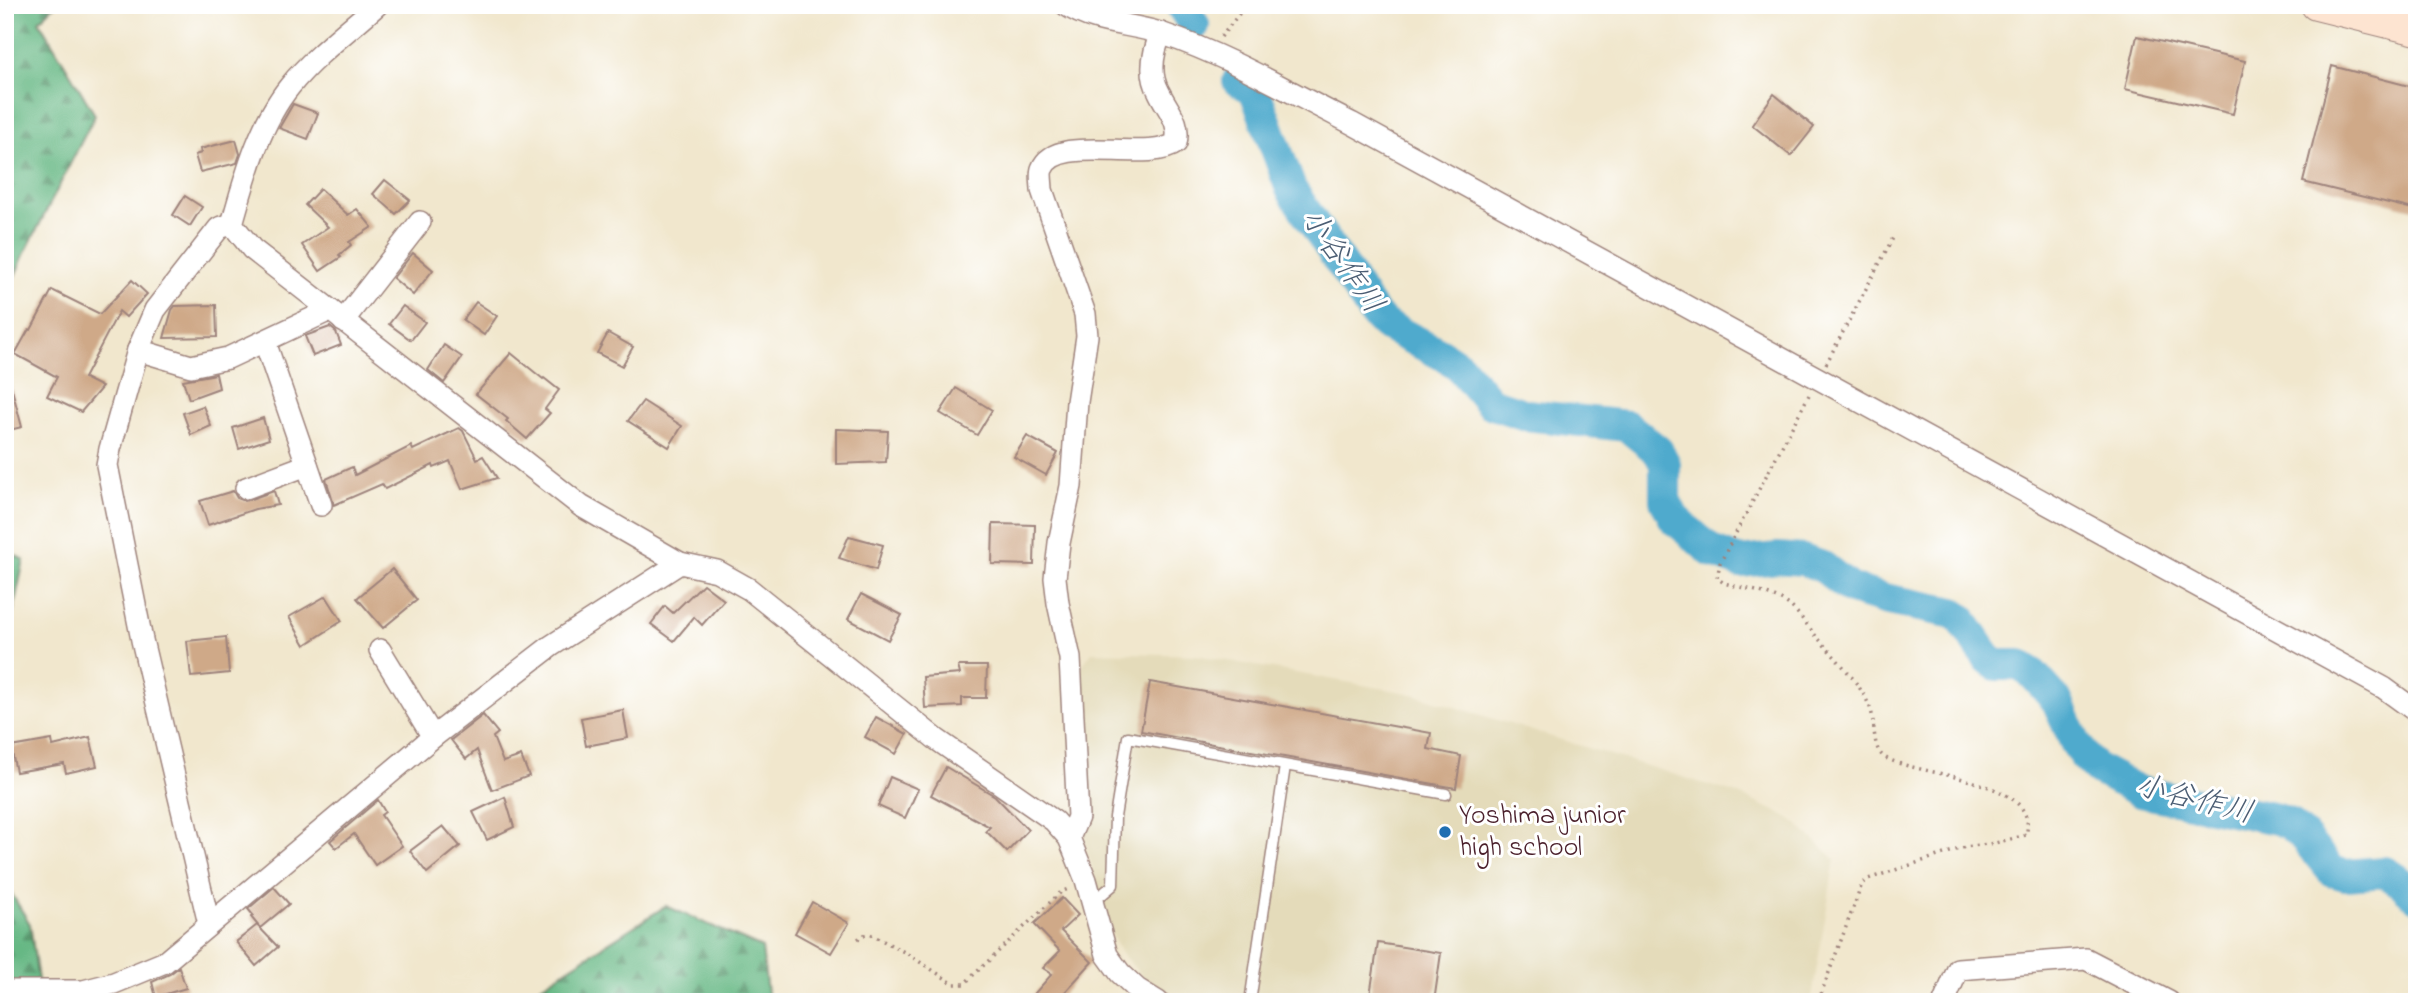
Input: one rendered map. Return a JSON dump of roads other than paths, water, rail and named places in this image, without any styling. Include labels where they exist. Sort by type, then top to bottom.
[{"type":"street","points":[[232,225],[242,189],[265,128],[288,88],[377,5]]},
{"type":"street","points":[[1066,5],[1101,22],[1161,33],[1209,52],[1353,124],[2384,688],[2417,712]]},
{"type":"street","points":[[2316,5],[2417,30]]},
{"type":"street","points":[[1069,838],[1077,817],[1070,658],[1055,578],[1071,486],[1077,401],[1087,336],[1085,314],[1042,190],[1042,169],[1049,160],[1065,151],[1083,149],[1125,152],[1169,148],[1176,143],[1179,131],[1171,110],[1157,90],[1152,62],[1161,33]]},
{"type":"street","points":[[138,350],[191,366],[228,358],[336,316],[420,222]]},
{"type":"street","points":[[232,225],[252,249],[581,506],[680,563],[717,571],[749,589],[936,739],[1054,821],[1069,838],[1086,880],[1107,955],[1120,973],[1137,989],[1158,1002]]},
{"type":"street","points":[[209,924],[142,640],[107,465],[138,350],[155,310],[219,228],[232,225]]},
{"type":"street","points":[[265,342],[321,505]]},
{"type":"street","points":[[246,488],[307,465]]},
{"type":"street","points":[[5,991],[83,991],[165,962],[433,737],[551,646],[680,563]]},
{"type":"street","points":[[380,650],[433,737]]},
{"type":"street","points":[[1944,1002],[1958,969],[2086,959],[2169,1002]]},
{"type":"lane","points":[[1092,903],[1113,885],[1115,817],[1128,737],[1446,794]]},
{"type":"lane","points":[[1251,1002],[1285,766]]},
{"type":"waterway","name":"小谷作川","points":[[1181,5],[1194,25]]},
{"type":"waterway","name":"小谷作川","points":[[1238,81],[1254,89],[1291,189],[1374,314],[1385,325],[1459,366],[1490,403],[1526,415],[1627,426],[1658,451],[1665,464],[1665,500],[1674,518],[1711,551],[1740,562],[1778,558],[1803,560],[1823,567],[1851,589],[1884,599],[1954,613],[1962,620],[1989,660],[1996,665],[2019,665],[2032,673],[2057,701],[2075,742],[2097,769],[2140,792],[2277,819],[2290,824],[2332,871],[2345,875],[2385,872],[2417,897]]},
{"type":"place","name":"Yoshima junior high school","points":[[1445,832]]}]
